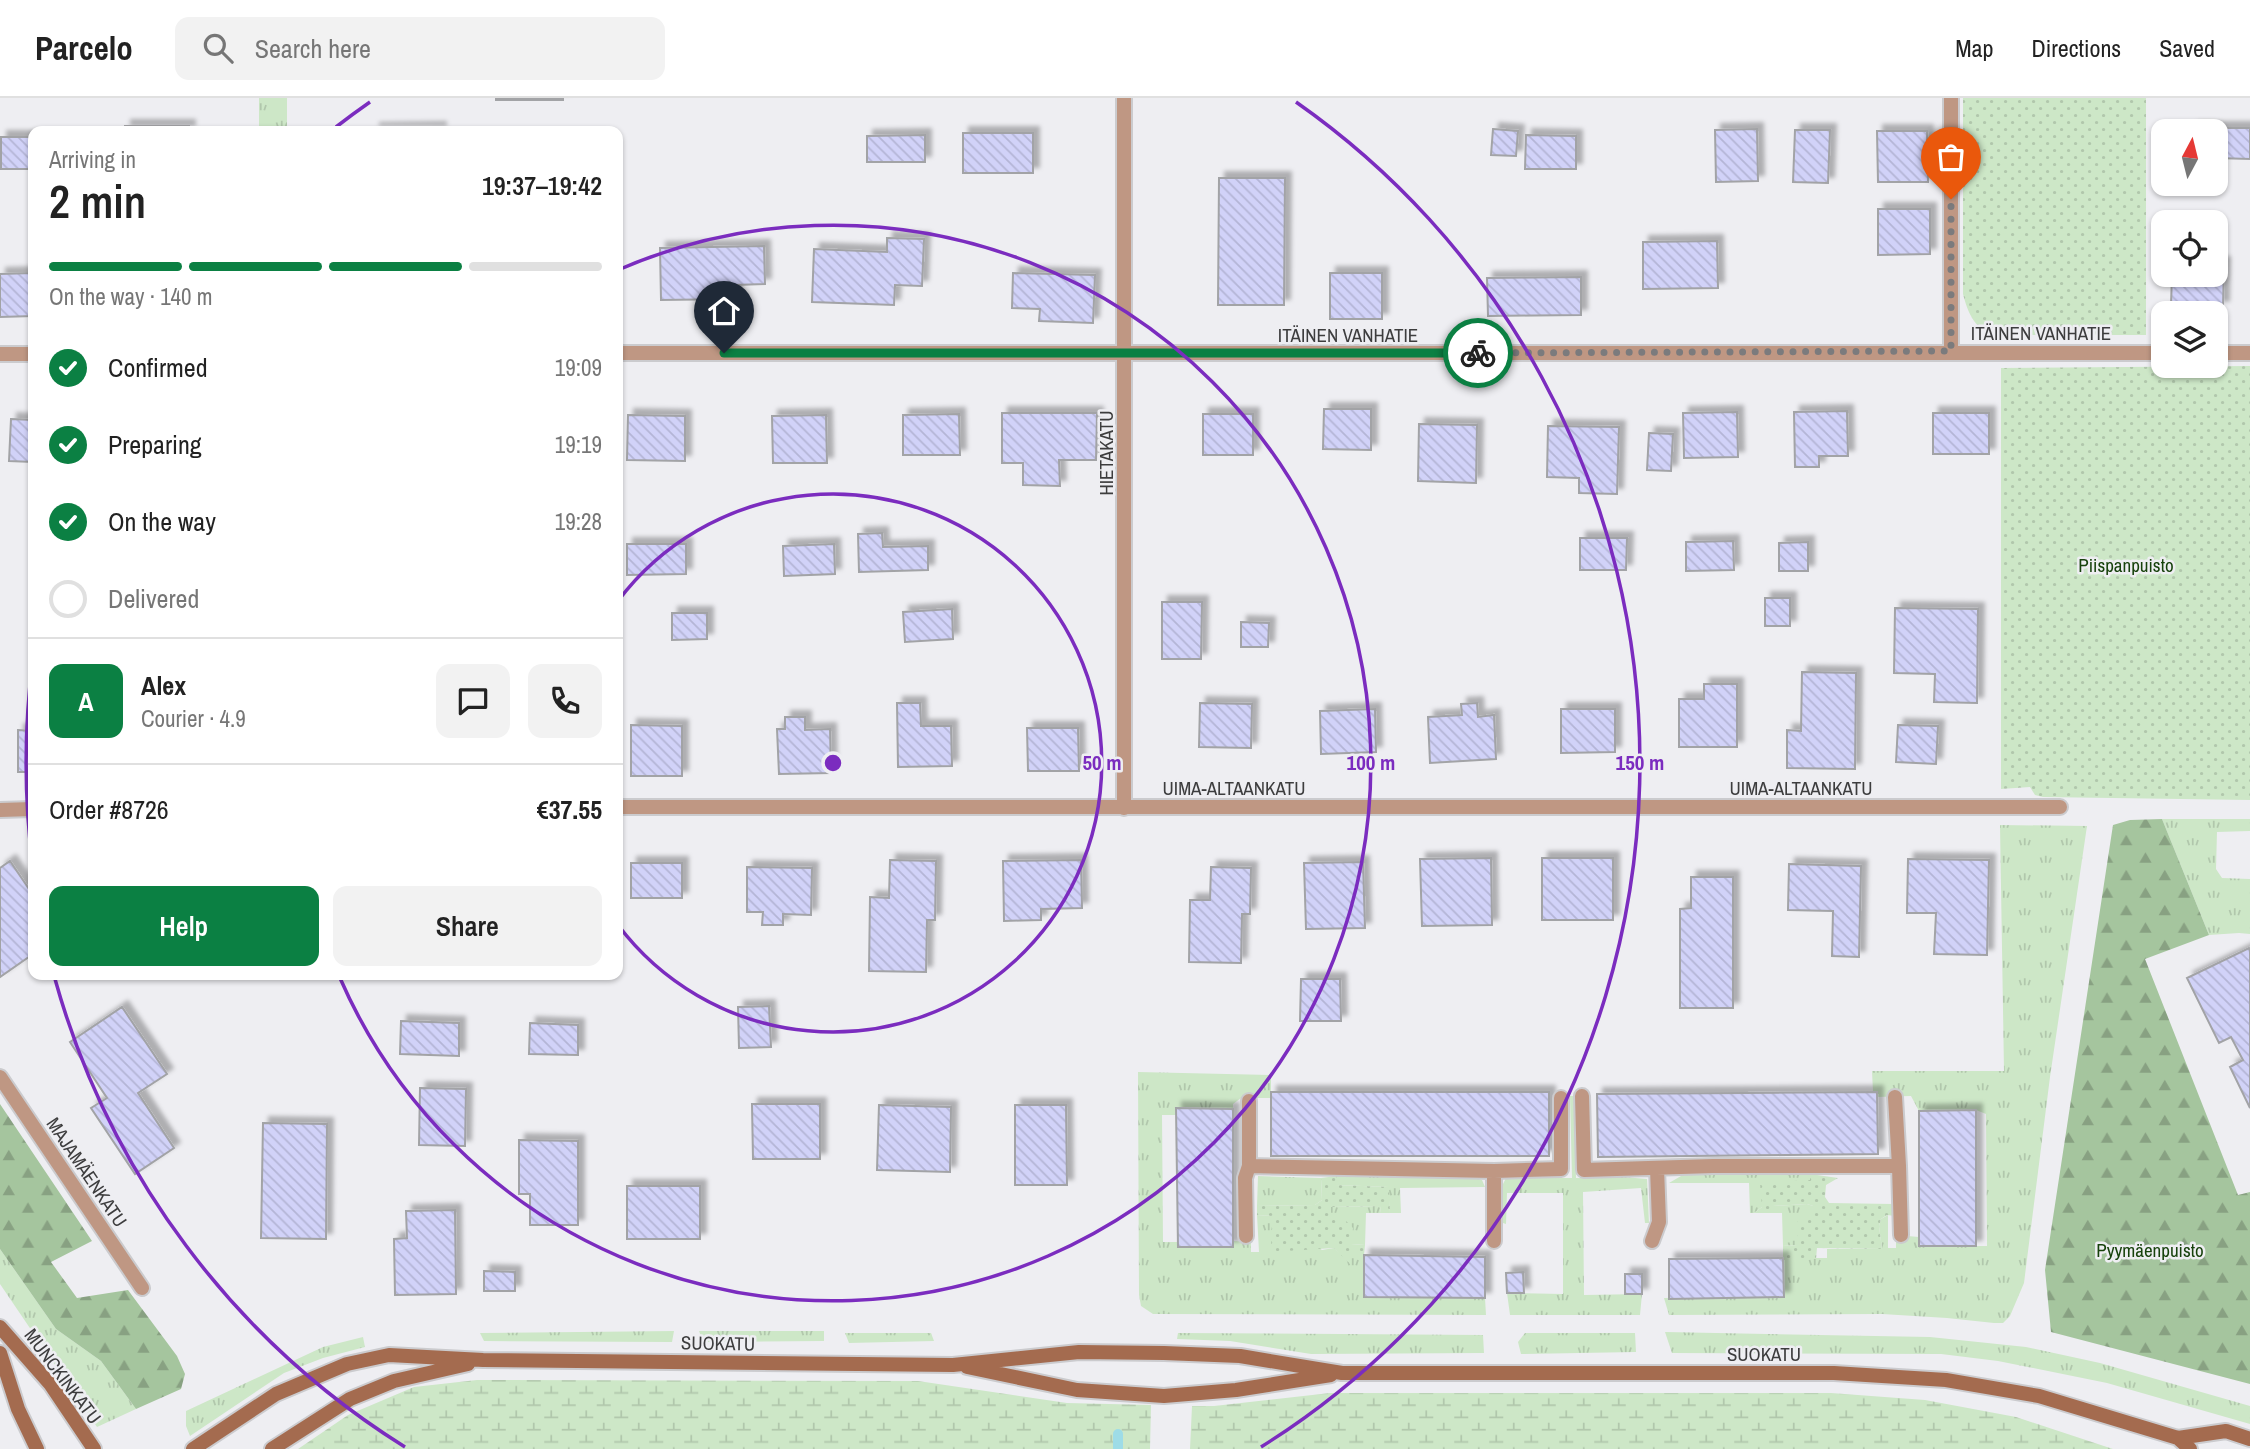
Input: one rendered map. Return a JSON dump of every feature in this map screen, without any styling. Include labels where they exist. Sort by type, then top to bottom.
[{"type":"street","name":"HIETAKATU","points":[[1124,98],[1124,808]]},
{"type":"street","points":[[1951,98],[1951,351]]},
{"type":"street","name":"ITÄINEN VANHATIE","points":[[623,353],[2151,353]]},
{"type":"street","points":[[2228,353],[2250,353]]},
{"type":"street","points":[[0,354],[28,354]]},
{"type":"street","name":"UIMA-ALTAANKATU","points":[[623,807],[2060,807]]},
{"type":"street","points":[[0,810],[28,809]]},
{"type":"street","name":"MAJAMÄENKATU","points":[[0,1077],[142,1288]]},
{"type":"street","points":[[1582,1096],[1584,1170],[1899,1166]]},
{"type":"street","points":[[1895,1097],[1901,1235]]},
{"type":"street","points":[[1249,1166],[1493,1171],[1561,1169],[1562,1098]]},
{"type":"street","points":[[1246,1236],[1245,1178],[1249,1166],[1249,1101]]},
{"type":"street","points":[[1652,1241],[1659,1222],[1657,1168]]},
{"type":"street","points":[[1493,1171],[1494,1241]]},
{"type":"street","name":"MUNCKINKATU","points":[[0,1326],[51,1385],[94,1449]]},
{"type":"street","name":"SUOKATU","points":[[193,1449],[276,1394],[347,1364],[389,1354],[483,1360],[953,1364],[1079,1352],[1164,1353],[1240,1356],[1342,1373]]},
{"type":"street","name":"MUNCKINKATU","points":[[0,1353],[19,1409],[37,1449]]},
{"type":"street","name":"SUOKATU","points":[[272,1449],[350,1399],[394,1381],[483,1360]]},
{"type":"street","name":"SUOKATU","points":[[953,1364],[1077,1390],[1164,1396],[1236,1390],[1342,1373],[1820,1373],[1946,1380],[2039,1396],[2178,1438],[2226,1431],[2250,1439]]},
{"type":"street","name":"SUOKATU","points":[[2178,1438],[2190,1449]]},
{"type":"green space","points":[[259,98],[287,98],[287,126],[259,126]]},
{"type":"green space","points":[[1963,98],[2146,98],[2146,335],[1989,335],[1975,322],[1963,294]]},
{"type":"green space","name":"Piispanpuisto","points":[[2228,366],[2250,366],[2250,800],[2043,797],[2035,795],[2030,787],[2001,789],[2001,368],[2151,367],[2151,378],[2228,378]]},
{"type":"green space","points":[[2162,819],[2250,819],[2250,831],[2217,832],[2216,869],[2222,878],[2250,879],[2250,934],[2209,935]]},
{"type":"green space","name":"Pyymäenpuisto","points":[[2162,819],[2209,935],[2145,959],[2238,1195],[2250,1192],[2250,1384],[2051,1332],[2045,1270],[2113,825],[2130,820]]},
{"type":"green space","points":[[2000,825],[2087,826],[2050,1077],[2024,1283],[2010,1316],[2003,1323],[1994,1323],[1882,1314],[1669,1315],[1664,1298],[1783,1296],[1783,1258],[1827,1258],[1827,1249],[1882,1249],[1879,1226],[1881,1219],[1888,1215],[1888,1248],[1896,1248],[1896,1235],[1919,1237],[1920,1246],[1987,1246],[1986,1114],[1976,1110],[1919,1111],[1911,1096],[1877,1097],[1877,1092],[1873,1092],[1872,1071],[2004,1071]]},
{"type":"green space","points":[[1138,1072],[1271,1075],[1271,1098],[1241,1098],[1233,1104],[1233,1109],[1175,1107],[1176,1115],[1162,1115],[1163,1242],[1177,1242],[1178,1247],[1233,1241],[1251,1242],[1251,1252],[1259,1252],[1257,1215],[1272,1216],[1322,1250],[1334,1248],[1350,1262],[1350,1255],[1364,1255],[1364,1297],[1485,1298],[1486,1315],[1153,1314],[1141,1306]]},
{"type":"green space","points":[[1570,1096],[1575,1096],[1576,1178],[1647,1179],[1649,1223],[1645,1223],[1641,1188],[1583,1192],[1584,1295],[1642,1294],[1640,1315],[1510,1315],[1507,1293],[1563,1294],[1563,1193],[1507,1193],[1506,1224],[1503,1223],[1503,1184],[1506,1178],[1572,1178]]},
{"type":"green space","points":[[0,1104],[92,1241],[51,1262],[77,1298],[128,1290],[177,1356],[185,1374],[181,1389],[136,1409],[101,1361],[56,1329],[0,1249]]},
{"type":"green space","points":[[1700,1173],[1810,1174],[1811,1180],[1750,1213],[1749,1183],[1669,1183],[1681,1176]]},
{"type":"green space","points":[[1810,1174],[1838,1178],[1826,1185],[1825,1197],[1829,1203],[1893,1204],[1895,1216],[1887,1215],[1881,1219],[1879,1226],[1882,1249],[1817,1248],[1816,1259],[1783,1258],[1783,1246],[1797,1245],[1797,1218],[1813,1218],[1813,1206],[1773,1206],[1772,1213],[1754,1213],[1762,1207],[1760,1183],[1810,1180]]},
{"type":"green space","points":[[1258,1176],[1321,1178],[1322,1200],[1315,1205],[1257,1206]]},
{"type":"green space","points":[[1336,1176],[1472,1177],[1482,1180],[1485,1187],[1400,1188],[1401,1213],[1390,1213],[1388,1187],[1336,1185]]},
{"type":"green space","points":[[1336,1176],[1336,1185],[1389,1187],[1390,1213],[1381,1213],[1380,1206],[1331,1207],[1331,1217],[1344,1219],[1353,1228],[1351,1244],[1365,1245],[1364,1255],[1351,1255],[1350,1264],[1334,1248],[1271,1252],[1272,1216],[1257,1215],[1257,1206],[1315,1205],[1322,1200],[1321,1178]]},
{"type":"green space","points":[[1380,1206],[1381,1213],[1366,1213],[1365,1245],[1351,1244],[1331,1217],[1330,1207]]},
{"type":"green space","points":[[1772,1206],[1813,1206],[1813,1218],[1797,1245],[1783,1246],[1782,1213],[1772,1213]]},
{"type":"green space","points":[[0,1249],[56,1329],[101,1361],[136,1409],[97,1427],[0,1284]]},
{"type":"green space","points":[[674,1331],[672,1342],[484,1341],[480,1333]]},
{"type":"green space","points":[[699,1331],[824,1331],[824,1341],[703,1342]]},
{"type":"green space","points":[[1665,1332],[1930,1337],[2026,1347],[2100,1363],[2250,1406],[2250,1424],[2107,1383],[1998,1361],[1941,1354],[1672,1353]]},
{"type":"green space","points":[[845,1333],[931,1333],[934,1341],[849,1343]]},
{"type":"green space","points":[[1178,1333],[1483,1335],[1484,1353],[1311,1354],[1230,1341],[1177,1339]]},
{"type":"green space","points":[[1525,1333],[1635,1333],[1636,1352],[1521,1354],[1518,1342]]},
{"type":"green space","points":[[363,1337],[365,1347],[323,1358],[284,1373],[190,1436],[186,1426],[186,1411],[323,1347]]},
{"type":"green space","points":[[477,1380],[918,1381],[1067,1403],[1151,1405],[1150,1449],[298,1449],[348,1415],[414,1387]]},
{"type":"green space","points":[[1330,1393],[1831,1393],[1925,1400],[2016,1417],[2113,1449],[1190,1449],[1192,1406]]},
{"type":"building","points":[[563,98],[563,100],[496,100]]},
{"type":"building","points":[[2228,128],[2250,128],[2250,159],[2228,158]]},
{"type":"building","points":[[1493,129],[1518,131],[1516,156],[1491,155]]},
{"type":"building","points":[[1757,129],[1758,181],[1716,182],[1715,130]]},
{"type":"building","points":[[1795,130],[1830,130],[1828,183],[1793,182]]},
{"type":"building","points":[[1877,131],[1927,131],[1928,182],[1878,182]]},
{"type":"building","points":[[963,133],[1033,133],[1033,173],[963,173]]},
{"type":"building","points":[[925,135],[925,162],[867,162],[867,136]]},
{"type":"building","points":[[1526,135],[1576,136],[1576,169],[1525,169]]},
{"type":"building","points":[[1,137],[28,137],[28,169],[1,169]]},
{"type":"building","points":[[1219,178],[1285,178],[1284,305],[1218,305]]},
{"type":"building","points":[[1878,209],[1930,209],[1930,254],[1878,255]]},
{"type":"building","points":[[887,238],[924,239],[922,286],[895,285],[894,305],[812,302],[814,249],[887,252]]},
{"type":"building","points":[[1717,241],[1718,288],[1643,289],[1643,242]]},
{"type":"building","points":[[764,246],[765,284],[735,285],[735,299],[661,300],[660,248]]},
{"type":"building","points":[[28,273],[28,316],[0,317],[0,274]]},
{"type":"building","points":[[1013,273],[1095,275],[1093,323],[1039,321],[1040,309],[1012,308]]},
{"type":"building","points":[[1330,273],[1382,273],[1382,319],[1330,319]]},
{"type":"building","points":[[1581,277],[1581,315],[1488,316],[1487,278]]},
{"type":"building","points":[[2172,287],[2223,287],[2223,301],[2171,301]]},
{"type":"building","points":[[1324,409],[1371,409],[1371,450],[1323,449]]},
{"type":"building","points":[[1847,411],[1848,456],[1819,456],[1819,467],[1795,467],[1794,412]]},
{"type":"building","points":[[1737,412],[1738,457],[1684,458],[1683,413]]},
{"type":"building","points":[[1002,413],[1097,413],[1096,460],[1059,460],[1060,486],[1023,485],[1023,463],[1002,463]]},
{"type":"building","points":[[1933,413],[1989,413],[1989,454],[1933,454]]},
{"type":"building","points":[[959,414],[960,455],[903,455],[903,415]]},
{"type":"building","points":[[1203,414],[1253,414],[1253,455],[1203,455]]},
{"type":"building","points":[[628,415],[685,416],[685,461],[627,460]]},
{"type":"building","points":[[826,415],[827,463],[773,463],[772,416]]},
{"type":"building","points":[[11,419],[28,420],[28,462],[9,461]]},
{"type":"building","points":[[1419,424],[1477,425],[1476,483],[1418,481]]},
{"type":"building","points":[[1548,426],[1619,427],[1617,494],[1579,493],[1579,478],[1547,477]]},
{"type":"building","points":[[1649,433],[1673,434],[1671,471],[1647,470]]},
{"type":"building","points":[[882,533],[883,547],[928,546],[928,570],[859,572],[858,534]]},
{"type":"building","points":[[1580,538],[1627,538],[1626,570],[1580,570]]},
{"type":"building","points":[[1733,541],[1734,570],[1686,571],[1686,542]]},
{"type":"building","points":[[1808,542],[1808,571],[1779,571],[1779,543]]},
{"type":"building","points":[[627,544],[686,544],[686,574],[627,575]]},
{"type":"building","points":[[834,544],[835,574],[784,576],[783,546]]},
{"type":"building","points":[[1765,598],[1790,598],[1790,626],[1765,626]]},
{"type":"building","points":[[1162,602],[1202,602],[1201,659],[1162,659]]},
{"type":"building","points":[[1895,608],[1978,609],[1977,703],[1934,702],[1935,674],[1894,673]]},
{"type":"building","points":[[952,609],[953,639],[905,642],[903,612]]},
{"type":"building","points":[[672,613],[707,613],[707,639],[672,640]]},
{"type":"building","points":[[1241,622],[1269,623],[1268,647],[1241,647]]},
{"type":"building","points":[[1802,672],[1856,673],[1855,769],[1787,768],[1787,730],[1801,731]]},
{"type":"building","points":[[1704,684],[1737,684],[1737,747],[1679,747],[1679,699],[1704,699]]},
{"type":"building","points":[[897,703],[920,703],[921,726],[951,726],[952,766],[898,767]]},
{"type":"building","points":[[1200,703],[1252,704],[1251,748],[1199,747]]},
{"type":"building","points":[[1477,703],[1478,717],[1494,715],[1496,759],[1430,763],[1428,717],[1462,715],[1461,704]]},
{"type":"building","points":[[1375,709],[1376,752],[1321,754],[1320,711]]},
{"type":"building","points":[[1561,709],[1615,709],[1615,752],[1561,753]]},
{"type":"building","points":[[785,717],[805,717],[805,730],[830,729],[831,773],[779,774],[777,729],[785,729]]},
{"type":"building","points":[[631,725],[682,726],[682,776],[631,776]]},
{"type":"building","points":[[1898,725],[1938,726],[1936,764],[1896,762]]},
{"type":"building","points":[[1027,728],[1078,728],[1079,771],[1028,771]]},
{"type":"building","points":[[18,730],[28,731],[28,772],[18,772]]},
{"type":"building","points":[[1491,858],[1492,925],[1422,926],[1420,859]]},
{"type":"building","points":[[1542,858],[1613,858],[1613,920],[1542,920]]},
{"type":"building","points":[[1908,859],[1989,860],[1987,955],[1934,954],[1936,913],[1907,913]]},
{"type":"building","points":[[890,860],[936,861],[935,920],[927,920],[926,972],[869,971],[870,897],[889,898]]},
{"type":"building","points":[[1081,860],[1082,908],[1041,909],[1041,920],[1004,921],[1003,861]]},
{"type":"building","points":[[10,861],[28,888],[28,957],[0,977],[0,868]]},
{"type":"building","points":[[1363,862],[1365,928],[1306,929],[1304,863]]},
{"type":"building","points":[[631,863],[682,863],[682,898],[631,898]]},
{"type":"building","points":[[1789,864],[1861,866],[1859,957],[1832,956],[1833,911],[1788,910]]},
{"type":"building","points":[[747,867],[812,868],[811,915],[783,914],[783,925],[762,925],[763,912],[747,912]]},
{"type":"building","points":[[1211,867],[1251,868],[1250,914],[1242,914],[1241,963],[1189,962],[1190,900],[1210,900]]},
{"type":"building","points":[[1691,877],[1733,877],[1733,1008],[1680,1008],[1680,909],[1691,908]]},
{"type":"building","points":[[2249,948],[2250,1108],[2230,1067],[2243,1060],[2231,1037],[2219,1043],[2187,978]]},
{"type":"building","points":[[1301,979],[1340,979],[1341,1021],[1300,1021]]},
{"type":"building","points":[[769,1006],[771,1047],[739,1048],[738,1007]]},
{"type":"building","points":[[122,1007],[167,1074],[138,1093],[174,1148],[135,1174],[91,1108],[107,1098],[70,1042]]},
{"type":"building","points":[[401,1021],[459,1023],[459,1056],[400,1054]]},
{"type":"building","points":[[530,1023],[578,1025],[578,1055],[529,1054]]},
{"type":"building","points":[[420,1088],[466,1089],[465,1146],[419,1145]]},
{"type":"building","points":[[1271,1092],[1549,1092],[1549,1156],[1271,1156]]},
{"type":"building","points":[[1877,1092],[1878,1154],[1598,1157],[1597,1094]]},
{"type":"building","points":[[752,1104],[820,1104],[820,1159],[753,1159]]},
{"type":"building","points":[[879,1105],[951,1107],[950,1172],[877,1170]]},
{"type":"building","points":[[1015,1105],[1066,1105],[1067,1185],[1015,1185]]},
{"type":"building","points":[[1176,1108],[1233,1109],[1233,1247],[1178,1247]]},
{"type":"building","points":[[1976,1110],[1976,1246],[1919,1246],[1919,1111]]},
{"type":"building","points":[[263,1123],[327,1124],[326,1239],[261,1238]]},
{"type":"building","points":[[519,1140],[578,1141],[578,1225],[530,1225],[530,1194],[519,1194]]},
{"type":"building","points":[[627,1186],[700,1186],[700,1239],[627,1239]]},
{"type":"building","points":[[455,1210],[456,1294],[395,1295],[394,1239],[407,1238],[406,1211]]},
{"type":"building","points":[[1364,1255],[1485,1257],[1485,1298],[1364,1297]]},
{"type":"building","points":[[1783,1258],[1784,1297],[1669,1299],[1669,1259]]},
{"type":"building","points":[[484,1271],[515,1272],[515,1291],[484,1291]]},
{"type":"building","points":[[1523,1272],[1524,1293],[1507,1293],[1506,1273]]},
{"type":"building","points":[[1625,1274],[1642,1274],[1642,1294],[1625,1294]]},
{"type":"waterway","points":[[1118,1434],[1118,1449]]},
{"type":"way so far","points":[[1478,353],[1951,351],[1951,199]]},
{"type":"route","points":[[724,353],[1478,353]]}]
